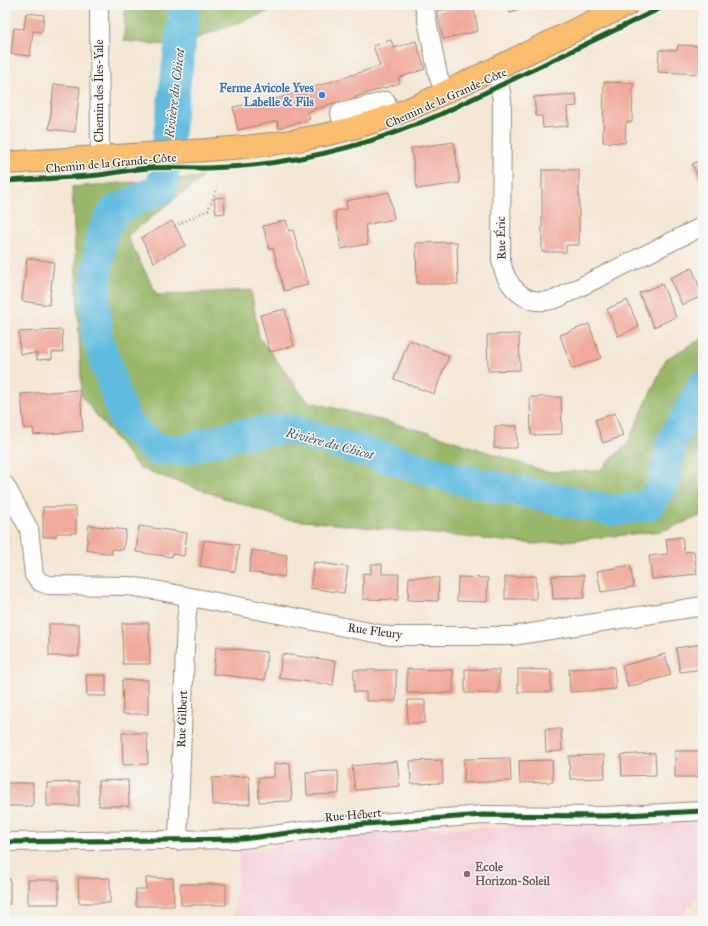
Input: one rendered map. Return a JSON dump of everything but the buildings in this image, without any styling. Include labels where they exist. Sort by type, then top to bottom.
[{"type":"main road","name":"Chemin de la Grande-Côte","points":[[5,163],[192,151],[298,141],[344,131],[391,116],[445,93],[627,5]]},
{"type":"street","name":"Chemin des Îles-Yale","points":[[99,5],[100,157]]},
{"type":"street","points":[[424,5],[438,75],[445,93]]},
{"type":"street","name":"Rue Éric","points":[[494,70],[500,86],[502,101],[501,259],[506,277],[520,295],[539,302],[556,299],[703,226]]},
{"type":"street","name":"Rue Fleury","points":[[6,489],[29,529],[34,575],[40,582],[48,585],[128,586],[390,636],[512,636],[703,606]]},
{"type":"street","name":"Rue Gilbert","points":[[178,840],[185,625],[189,598]]},
{"type":"street","name":"Rue Hébert","points":[[5,842],[243,839],[340,826],[483,815],[604,816],[703,811]]},
{"type":"path","points":[[175,226],[208,210],[217,188]]},
{"type":"shaded area","name":"Ecole Horizon-Soleil","points":[[694,821],[697,897],[677,921],[233,921],[240,852],[363,831]]},
{"type":"green space","points":[[125,5],[285,5],[176,46],[124,41]]},
{"type":"green space","points":[[203,177],[127,236],[157,295],[251,290],[259,337],[307,401],[430,433],[547,472],[599,471],[627,444],[666,359],[703,338],[703,515],[662,531],[535,544],[284,519],[139,468],[82,397],[72,187]]},
{"type":"waterway","name":"Rivière du Chicot","points":[[185,5],[162,188],[114,211],[101,236],[95,288],[97,337],[125,421],[156,450],[184,450],[236,435],[288,429],[454,478],[615,511],[649,505],[663,485],[672,441],[703,386]]},
{"type":"cycle path","points":[[5,181],[99,175],[150,168],[207,168],[237,166],[297,159],[327,153],[385,136],[441,114],[667,5]]},
{"type":"cycle path","points":[[5,842],[243,839],[340,826],[483,815],[605,816],[703,811]]},
{"type":"place","name":"Ferme Avicole Yves Labelle & Fils","points":[[322,95]]},
{"type":"place","name":"Ecole Horizon-Soleil","points":[[467,874]]}]
